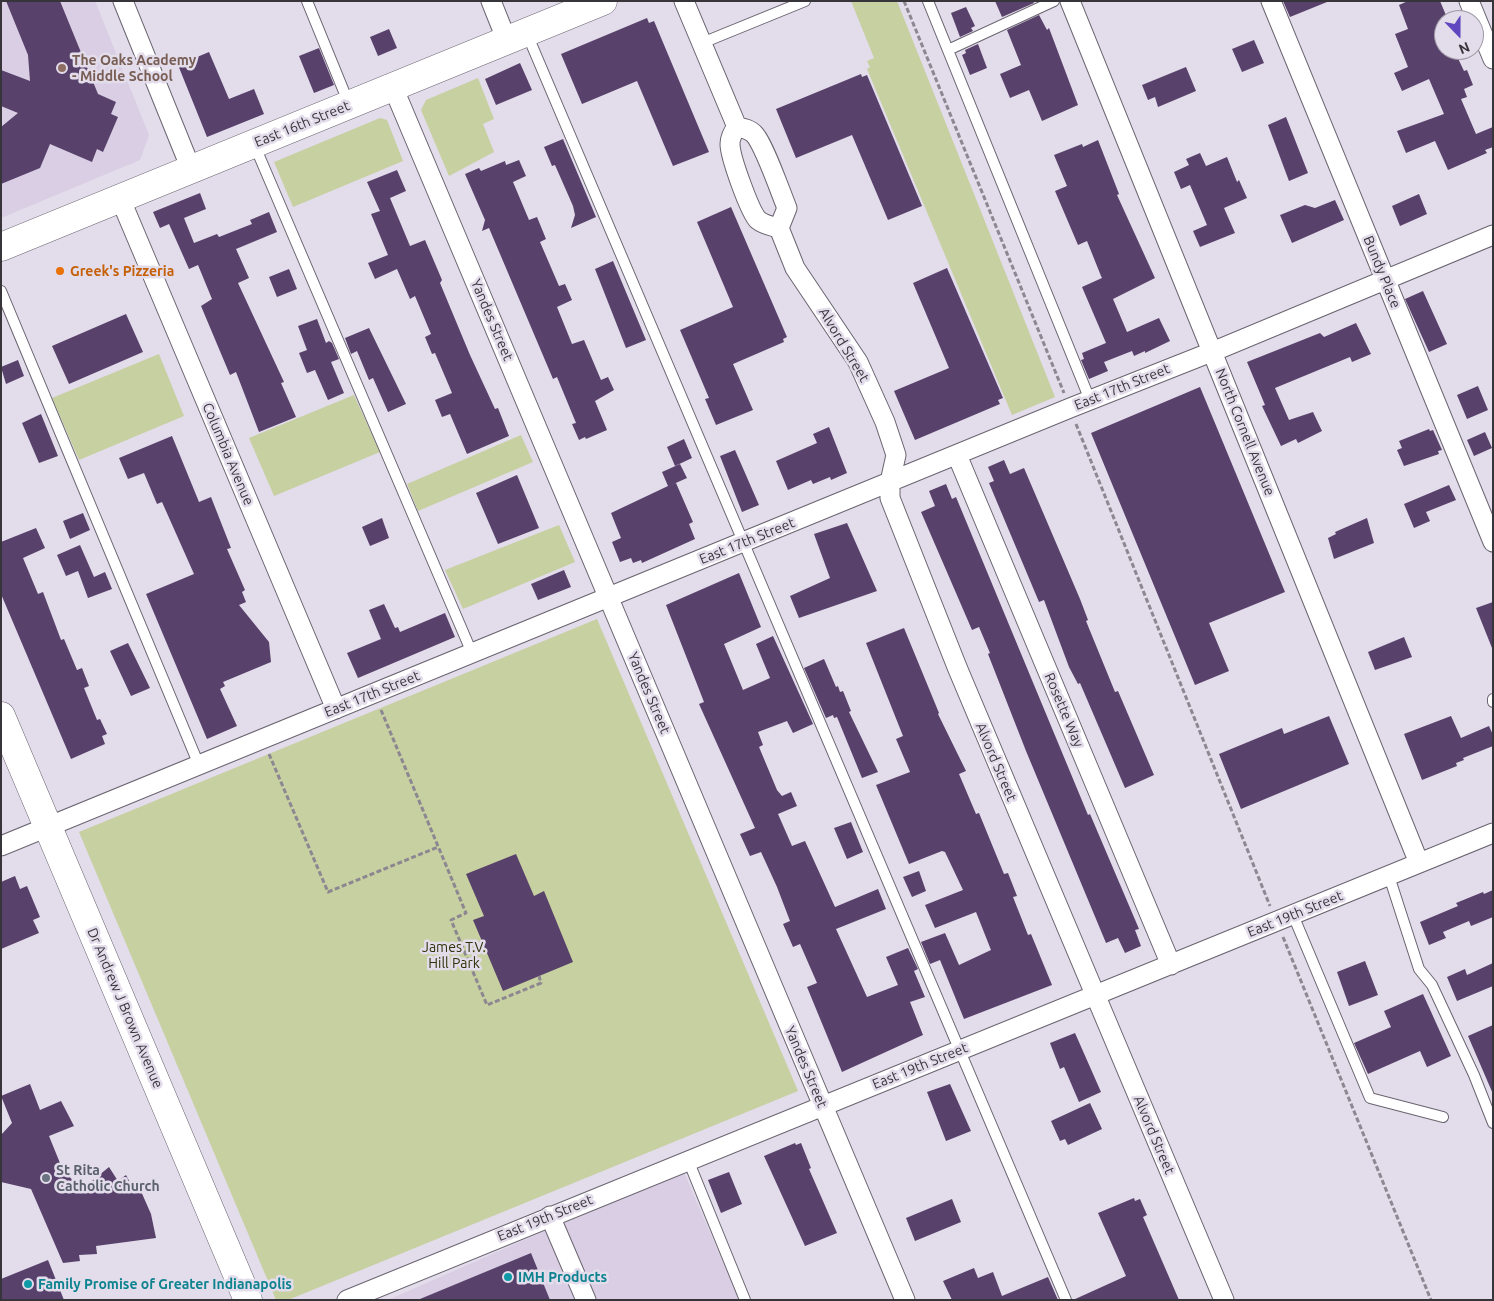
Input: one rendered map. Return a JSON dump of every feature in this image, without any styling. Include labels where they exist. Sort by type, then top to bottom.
[{"type":"main road","name":"East 16th Street","points":[[1,247],[603,1]]},
{"type":"main road","name":"Dr Andrew J Brown Avenue","points":[[3,723],[248,1300]]},
{"type":"street","points":[[123,1],[191,169]]},
{"type":"street","points":[[491,1],[517,37]]},
{"type":"street","points":[[684,1],[737,127]]},
{"type":"street","name":"North Cornell Avenue","points":[[1070,1],[1419,863]]},
{"type":"street","name":"Bundy Place","points":[[1272,1],[1493,542]]},
{"type":"street","points":[[1469,1],[1493,59]]},
{"type":"street","name":"Yandes Street","points":[[393,87],[905,1300]]},
{"type":"street","points":[[737,127],[747,129],[755,135],[778,185],[787,208],[779,228],[766,226],[756,218],[737,173],[730,145],[731,135],[737,127]]},
{"type":"street","name":"Columbia Avenue","points":[[120,198],[336,709]]},
{"type":"street","name":"Alvord Street","points":[[779,228],[795,268],[858,362],[885,422],[896,455],[890,482],[890,498],[956,667],[1224,1300]]},
{"type":"street","name":"East 17th Street","points":[[1,846],[1090,400],[1212,352],[1493,234]]},
{"type":"street","name":"Rosette Way","points":[[957,455],[1171,965]]},
{"type":"street","name":"East 19th Street","points":[[347,1300],[1493,833]]},
{"type":"street","points":[[550,1216],[586,1300]]},
{"type":"lane","points":[[307,1],[349,104]]},
{"type":"lane","points":[[702,44],[806,1]]},
{"type":"lane","points":[[928,1],[1090,400]]},
{"type":"lane","points":[[948,50],[1054,1]]},
{"type":"lane","points":[[517,37],[744,542],[958,1050],[1066,1300]]},
{"type":"lane","points":[[254,144],[472,654]]},
{"type":"lane","points":[[1,291],[199,765]]},
{"type":"lane","points":[[1389,876],[1420,968],[1432,985],[1474,1075],[1493,1122]]},
{"type":"lane","points":[[1293,915],[1370,1098],[1443,1117]]},
{"type":"lane","points":[[688,1160],[746,1300]]},
{"type":"path","points":[[904,1],[1065,396]]},
{"type":"path","points":[[1077,425],[1272,909]]},
{"type":"path","points":[[379,705],[466,913],[451,920],[487,1006],[541,982],[539,976]]},
{"type":"path","points":[[268,750],[328,892],[438,847]]},
{"type":"path","points":[[1282,935],[1431,1300]]},
{"type":"shaded area","name":"The Oaks Academy - Middle School","points":[[1,1],[95,1],[149,135],[140,160],[1,218]]},
{"type":"shaded area","points":[[683,1170],[739,1300],[388,1300]]},
{"type":"green space","points":[[851,1],[897,1],[1055,397],[1012,415],[867,69],[870,67],[867,61],[874,58]]},
{"type":"green space","points":[[478,78],[494,119],[483,124],[494,152],[449,176],[421,110],[426,100]]},
{"type":"green space","points":[[380,118],[387,120],[403,161],[293,207],[274,162]]},
{"type":"green space","points":[[159,354],[184,416],[79,460],[52,398]]},
{"type":"green space","points":[[354,395],[380,452],[274,496],[249,438]]},
{"type":"green space","points":[[521,435],[533,462],[418,511],[407,484]]},
{"type":"green space","points":[[559,525],[575,562],[463,609],[445,570]]},
{"type":"green space","name":"James T.V. Hill Park","points":[[597,619],[798,1091],[288,1300],[276,1300],[79,832]]},
{"type":"building","name":"The Oaks Academy - Middle School","points":[[6,1],[60,1],[98,94],[116,102],[111,114],[118,117],[103,152],[97,149],[92,162],[50,144],[40,168],[1,184],[1,127],[18,113],[1,106],[1,70],[30,81],[28,55]]},
{"type":"building","points":[[995,1],[1033,1],[1034,3],[1002,17]]},
{"type":"building","points":[[1283,1],[1327,1],[1327,2],[1290,17]]},
{"type":"building","points":[[1408,1],[1440,1],[1444,10],[1434,10],[1434,60],[1459,60],[1464,71],[1467,70],[1473,85],[1464,89],[1467,97],[1461,99],[1476,134],[1493,127],[1493,147],[1485,150],[1487,153],[1448,170],[1435,141],[1406,153],[1397,131],[1444,114],[1429,79],[1402,91],[1394,73],[1408,67],[1395,34],[1408,29],[1399,5]]},
{"type":"building","points":[[966,7],[975,26],[971,28],[973,31],[960,37],[951,13]]},
{"type":"building","points":[[1039,15],[1047,30],[1049,28],[1078,105],[1042,121],[1029,90],[1010,98],[1000,74],[1021,65],[1007,30]]},
{"type":"building","points":[[647,18],[649,23],[654,21],[709,152],[673,166],[637,81],[582,104],[561,54]]},
{"type":"building","points":[[389,29],[397,48],[378,56],[370,37]]},
{"type":"building","points":[[1254,40],[1264,63],[1242,72],[1232,49]]},
{"type":"building","points":[[978,44],[987,68],[970,75],[962,55],[966,53],[965,50]]},
{"type":"building","points":[[319,48],[334,85],[314,93],[299,56]]},
{"type":"building","points":[[209,52],[229,99],[254,89],[264,114],[207,137],[178,65]]},
{"type":"building","points":[[520,63],[532,90],[496,105],[485,79]]},
{"type":"building","points":[[1186,67],[1196,91],[1158,107],[1155,97],[1148,100],[1142,85]]},
{"type":"building","points":[[861,74],[862,77],[867,75],[922,206],[888,220],[852,135],[796,158],[776,109]]},
{"type":"building","points":[[1286,117],[1308,173],[1289,181],[1268,125]]},
{"type":"building","points":[[563,139],[596,217],[571,228],[575,215],[573,206],[555,165],[552,166],[544,147]]},
{"type":"building","points":[[1098,140],[1119,194],[1117,195],[1155,278],[1113,299],[1127,332],[1159,318],[1170,341],[1145,353],[1145,351],[1134,356],[1132,351],[1104,362],[1108,371],[1089,379],[1081,360],[1084,359],[1082,353],[1106,343],[1082,287],[1102,278],[1087,241],[1078,245],[1055,191],[1067,186],[1054,155],[1082,144],[1083,147]]},
{"type":"building","points":[[1200,153],[1206,166],[1227,157],[1237,182],[1239,180],[1247,198],[1224,208],[1235,233],[1200,247],[1193,231],[1207,225],[1190,185],[1181,189],[1174,172],[1189,165],[1186,159]]},
{"type":"building","points":[[519,160],[526,176],[513,182],[529,220],[537,217],[546,239],[540,242],[559,286],[565,284],[572,300],[557,307],[572,344],[584,340],[601,380],[608,377],[614,390],[595,401],[607,430],[586,439],[585,437],[579,440],[572,424],[576,423],[557,377],[553,379],[489,228],[482,231],[485,220],[465,174],[479,168],[481,171],[505,161],[506,165]]},
{"type":"building","points":[[397,170],[406,191],[390,198],[410,246],[425,240],[442,280],[440,283],[470,355],[495,409],[498,408],[509,436],[467,454],[450,414],[442,417],[435,400],[452,393],[435,353],[432,354],[425,337],[431,334],[415,296],[410,299],[397,269],[375,279],[368,263],[388,255],[371,214],[380,211],[367,182]]},
{"type":"building","points":[[200,193],[206,209],[184,218],[194,243],[217,234],[219,237],[252,224],[250,220],[269,212],[277,232],[236,249],[249,278],[238,283],[284,382],[281,383],[296,417],[259,432],[236,372],[230,375],[201,306],[212,299],[198,265],[189,269],[169,224],[160,228],[153,212]]},
{"type":"building","points":[[1419,194],[1427,214],[1400,226],[1392,206]]},
{"type":"building","points":[[1335,200],[1344,220],[1292,243],[1280,215],[1305,205],[1315,208]]},
{"type":"building","points":[[731,207],[787,337],[783,339],[784,342],[733,364],[753,410],[716,425],[705,399],[709,398],[680,330],[733,307],[697,222]]},
{"type":"building","points":[[613,261],[646,340],[626,348],[595,269]]},
{"type":"building","points":[[947,268],[1003,398],[998,400],[1000,404],[915,440],[894,391],[949,368],[913,283]]},
{"type":"building","points":[[289,269],[297,289],[277,297],[269,277]]},
{"type":"building","points":[[1423,291],[1447,344],[1429,352],[1405,299]]},
{"type":"building","points":[[126,314],[143,352],[69,384],[52,346]]},
{"type":"building","points":[[317,319],[326,343],[329,341],[332,343],[339,359],[331,362],[344,393],[328,400],[315,370],[307,373],[299,353],[307,350],[298,326]]},
{"type":"building","points":[[1356,323],[1371,354],[1352,362],[1350,357],[1275,388],[1289,420],[1313,412],[1322,431],[1298,443],[1296,439],[1281,446],[1262,406],[1265,405],[1247,362],[1320,333],[1324,337]]},
{"type":"building","points":[[369,328],[406,404],[388,412],[373,378],[369,380],[357,351],[351,354],[345,338]]},
{"type":"building","points":[[18,360],[24,376],[6,384],[1,367]]},
{"type":"building","points":[[1478,386],[1488,410],[1467,419],[1457,395]]},
{"type":"building","points":[[1200,387],[1285,592],[1209,623],[1229,671],[1195,685],[1091,433]]},
{"type":"building","points":[[41,414],[58,456],[39,463],[22,423]]},
{"type":"building","points":[[829,427],[847,473],[831,480],[830,477],[813,484],[811,480],[788,490],[776,461],[817,443],[813,434]]},
{"type":"building","points":[[1429,429],[1430,431],[1433,430],[1442,450],[1438,451],[1439,454],[1404,466],[1397,450],[1402,448],[1399,441]]},
{"type":"building","points":[[1485,432],[1492,448],[1474,456],[1467,440]]},
{"type":"building","points":[[172,436],[199,502],[211,497],[231,548],[227,549],[245,590],[242,592],[246,602],[239,605],[269,642],[271,662],[223,682],[225,686],[220,689],[237,726],[207,739],[146,594],[194,574],[162,502],[157,504],[144,473],[128,479],[119,458]]},
{"type":"building","points":[[684,439],[692,458],[675,466],[667,447]]},
{"type":"building","points":[[735,450],[759,505],[742,512],[720,456]]},
{"type":"building","points":[[1004,460],[1010,474],[1024,468],[1080,599],[1088,620],[1086,621],[1115,692],[1118,691],[1154,775],[1125,788],[1080,683],[1078,684],[1069,667],[1044,600],[1039,602],[989,483],[994,481],[988,467]]},
{"type":"building","points":[[680,464],[687,478],[669,486],[676,483],[693,522],[689,524],[695,539],[642,563],[641,560],[633,563],[631,558],[620,562],[612,542],[621,538],[611,513],[668,486],[662,472]]},
{"type":"building","points":[[517,475],[539,528],[498,544],[476,493]]},
{"type":"building","points":[[946,484],[952,499],[956,497],[1088,815],[1090,814],[1139,929],[1135,930],[1141,946],[1125,953],[1118,938],[1106,943],[1026,751],[979,627],[972,630],[921,512],[935,506],[929,491]]},
{"type":"building","points":[[1449,485],[1456,500],[1426,512],[1430,521],[1414,528],[1404,504]]},
{"type":"building","points":[[83,513],[90,530],[70,539],[63,521]]},
{"type":"building","points":[[382,518],[389,538],[370,546],[362,527]]},
{"type":"building","points":[[1367,518],[1374,543],[1334,559],[1328,538],[1336,534],[1335,532]]},
{"type":"building","points":[[847,523],[877,591],[799,618],[790,596],[830,578],[814,534]]},
{"type":"building","points":[[36,528],[45,548],[23,558],[38,594],[43,592],[61,640],[64,639],[77,670],[82,668],[89,686],[84,688],[97,720],[100,719],[107,734],[102,736],[105,744],[71,759],[1,594],[1,542]]},
{"type":"building","points":[[80,545],[94,577],[105,572],[112,589],[88,598],[78,571],[66,576],[57,555]]},
{"type":"building","points":[[564,570],[571,587],[538,600],[531,584]]},
{"type":"building","points":[[739,573],[761,627],[724,644],[743,690],[770,678],[756,644],[773,636],[813,724],[793,733],[787,721],[758,732],[763,745],[759,747],[777,790],[782,796],[791,792],[797,806],[778,814],[792,846],[805,841],[835,907],[878,889],[886,909],[836,929],[867,997],[898,985],[886,957],[908,948],[918,969],[914,971],[925,997],[910,1002],[923,1035],[842,1072],[807,987],[817,983],[800,944],[793,947],[783,924],[790,921],[777,887],[761,852],[750,856],[740,834],[755,828],[699,704],[704,702],[666,605]]},
{"type":"building","points":[[1493,602],[1493,648],[1492,648],[1476,608]]},
{"type":"building","points":[[384,604],[395,628],[398,627],[400,632],[445,613],[455,637],[358,678],[347,653],[381,639],[369,610]]},
{"type":"building","points":[[904,628],[938,714],[966,771],[959,774],[976,814],[979,813],[1004,874],[1008,873],[1017,896],[1013,897],[1028,935],[1031,934],[1052,985],[964,1019],[940,960],[930,964],[921,942],[945,933],[959,965],[991,950],[976,912],[935,928],[925,905],[963,890],[945,852],[942,851],[909,864],[876,785],[910,772],[896,739],[903,736],[866,643]]},
{"type":"building","points":[[1404,637],[1412,657],[1375,670],[1368,652]]},
{"type":"building","points":[[128,643],[150,688],[131,696],[110,651]]},
{"type":"building","points":[[824,659],[836,687],[838,686],[840,692],[843,691],[851,711],[849,712],[878,772],[862,778],[837,717],[834,718],[833,715],[826,718],[804,668]]},
{"type":"building","points":[[1329,716],[1349,764],[1241,809],[1219,754],[1282,728],[1284,734]]},
{"type":"building","points":[[1451,716],[1461,738],[1489,726],[1493,735],[1493,746],[1463,758],[1464,760],[1456,763],[1457,766],[1422,780],[1404,734]]},
{"type":"building","points":[[851,822],[863,852],[847,859],[834,828]]},
{"type":"building","points":[[516,854],[534,896],[544,891],[573,962],[503,991],[473,920],[484,916],[466,874]]},
{"type":"building","points":[[919,871],[926,891],[912,897],[903,877]]},
{"type":"building","points":[[15,876],[20,889],[27,886],[40,917],[33,920],[39,933],[1,949],[1,882]]},
{"type":"building","points":[[1493,890],[1493,917],[1471,926],[1469,921],[1443,932],[1446,938],[1429,945],[1420,922],[1458,906],[1456,903]]},
{"type":"building","points":[[1365,961],[1378,995],[1349,1006],[1337,972]]},
{"type":"building","points":[[1493,963],[1493,986],[1457,1001],[1447,977],[1465,969],[1467,975]]},
{"type":"building","points":[[1423,994],[1451,1056],[1427,1067],[1420,1051],[1368,1074],[1354,1043],[1391,1027],[1384,1011]]},
{"type":"building","points":[[1493,1025],[1493,1094],[1468,1036]]},
{"type":"building","points":[[1075,1033],[1101,1092],[1079,1102],[1064,1067],[1060,1069],[1050,1043]]},
{"type":"building","name":"St Rita Catholic Church","points":[[30,1084],[40,1110],[61,1101],[74,1126],[49,1136],[62,1168],[81,1190],[109,1167],[118,1181],[126,1175],[135,1192],[140,1189],[151,1214],[156,1238],[96,1246],[97,1254],[79,1255],[80,1261],[63,1263],[31,1189],[1,1182],[1,1135],[12,1123],[1,1096]]},
{"type":"building","points":[[950,1084],[971,1131],[946,1141],[927,1092]]},
{"type":"building","points":[[1090,1103],[1102,1129],[1068,1145],[1065,1139],[1060,1141],[1051,1121]]},
{"type":"building","points":[[795,1143],[796,1145],[801,1143],[811,1168],[809,1169],[837,1233],[805,1246],[764,1156]]},
{"type":"building","points":[[729,1172],[742,1204],[721,1213],[708,1180]]},
{"type":"building","points":[[1134,1198],[1135,1201],[1140,1199],[1147,1215],[1143,1217],[1179,1300],[1073,1300],[1126,1276],[1098,1213]]},
{"type":"building","points":[[952,1199],[961,1222],[915,1241],[906,1218]]},
{"type":"building","name":"IMH Products","points":[[531,1253],[550,1300],[420,1300],[420,1299]]},
{"type":"building","name":"Family Promise of Greater Indianapolis","points":[[48,1260],[64,1300],[1,1300],[1,1279]]},
{"type":"building","points":[[974,1268],[978,1278],[993,1272],[1002,1296],[1048,1277],[1058,1300],[952,1300],[943,1281]]},
{"type":"place","name":"The Oaks Academy - Middle School","points":[[62,68]]},
{"type":"place","name":"Greek's Pizzeria","points":[[60,271]]},
{"type":"place","name":"St Rita Catholic Church","points":[[46,1178]]},
{"type":"place","name":"IMH Products","points":[[508,1277]]},
{"type":"place","name":"Family Promise of Greater Indianapolis","points":[[28,1284]]}]
